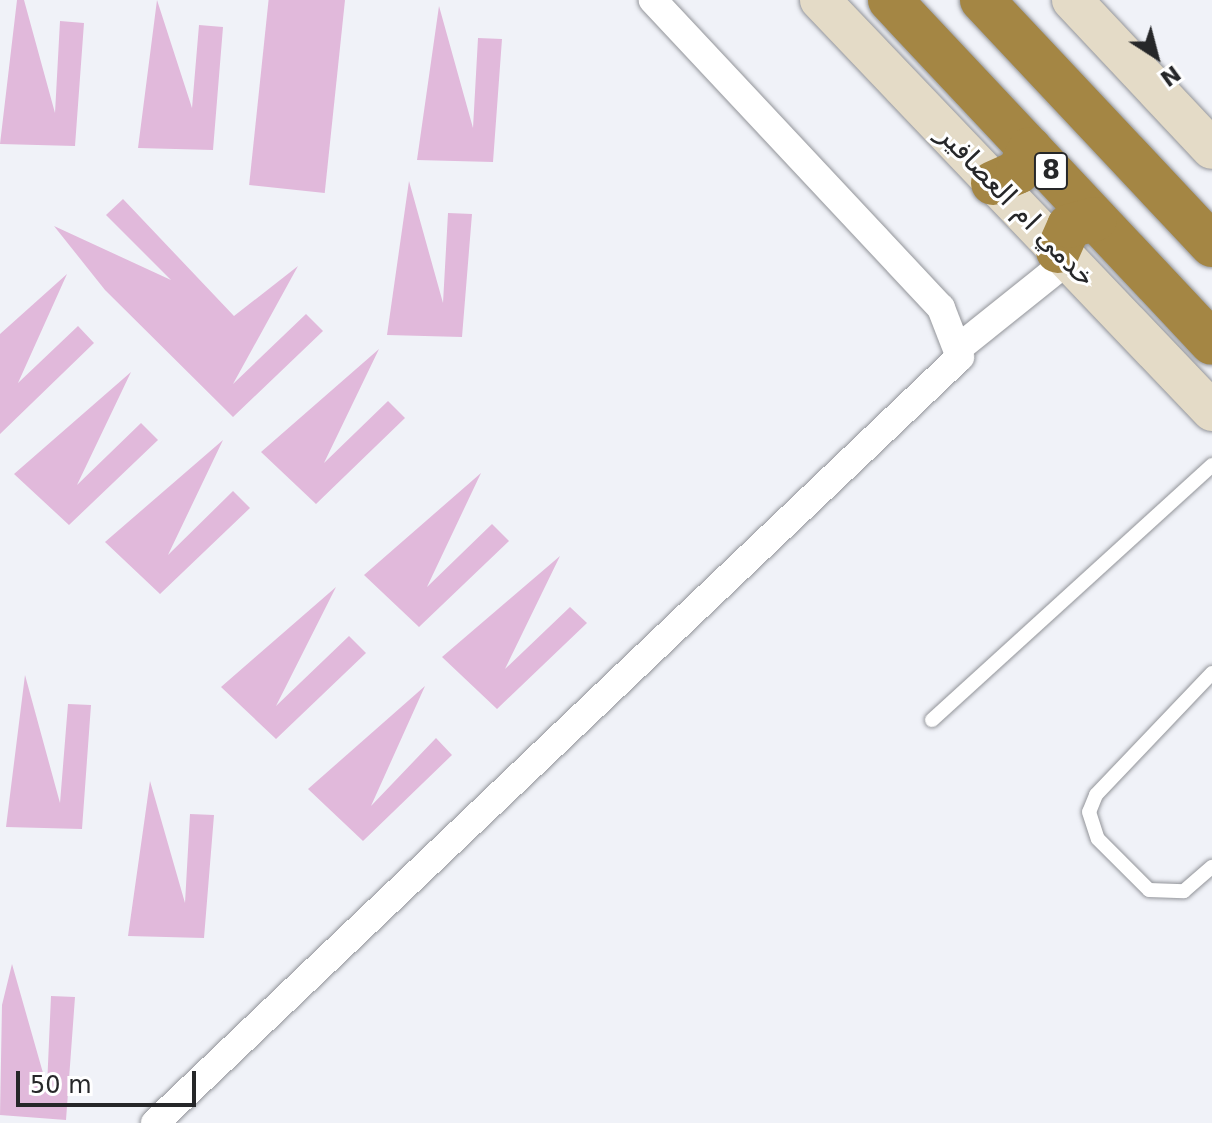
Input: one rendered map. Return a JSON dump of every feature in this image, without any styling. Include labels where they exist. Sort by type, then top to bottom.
[{"type":"highway","name":"8","points":[[890,0],[1042,213],[1212,343]]},
{"type":"highway","name":"8","points":[[982,0],[1212,245]]},
{"type":"main road","name":"خدمي ام العصافير","points":[[820,0],[1042,213],[1212,411]]},
{"type":"main road","points":[[1072,0],[1212,149]]},
{"type":"street","points":[[653,0],[941,308],[961,346]]},
{"type":"street","points":[[155,1123],[950,373],[961,346],[1042,213]]},
{"type":"lane","points":[[932,720],[1212,465]]},
{"type":"lane","points":[[1212,673],[1096,795],[1089,812],[1098,839],[1149,890],[1184,891],[1212,867]]},
{"type":"building","points":[[17,0],[24,0],[55,113],[60,21],[84,23],[75,146],[0,144]]},
{"type":"building","points":[[157,0],[192,108],[199,25],[223,27],[213,150],[138,148]]},
{"type":"building","points":[[269,0],[345,0],[325,193],[249,185]]},
{"type":"building","points":[[439,6],[473,128],[478,38],[502,39],[493,162],[417,160]]},
{"type":"building","points":[[409,181],[443,303],[448,213],[472,214],[462,337],[387,335]]},
{"type":"building","points":[[123,199],[234,316],[298,266],[233,384],[306,314],[323,331],[233,417],[105,290],[54,226],[171,280],[106,215]]},
{"type":"building","points":[[67,274],[18,383],[78,326],[94,343],[0,434],[0,334]]},
{"type":"building","points":[[379,349],[324,463],[388,401],[405,418],[316,504],[261,452]]},
{"type":"building","points":[[131,372],[77,485],[141,423],[158,440],[69,525],[14,474]]},
{"type":"building","points":[[223,440],[168,555],[233,491],[250,508],[160,594],[105,542]]},
{"type":"building","points":[[481,473],[427,587],[492,524],[509,541],[419,627],[364,575]]},
{"type":"building","points":[[560,556],[505,669],[570,607],[587,623],[497,709],[442,657]]},
{"type":"building","points":[[336,587],[276,706],[349,636],[366,653],[276,739],[221,687]]},
{"type":"building","points":[[25,675],[60,803],[68,704],[91,705],[82,829],[6,827]]},
{"type":"building","points":[[425,686],[371,806],[436,738],[452,755],[363,841],[308,789]]},
{"type":"building","points":[[150,781],[185,903],[190,814],[214,815],[204,938],[128,936]]},
{"type":"building","points":[[12,964],[47,1087],[51,996],[75,997],[66,1120],[0,1115],[2,1005]]}]
